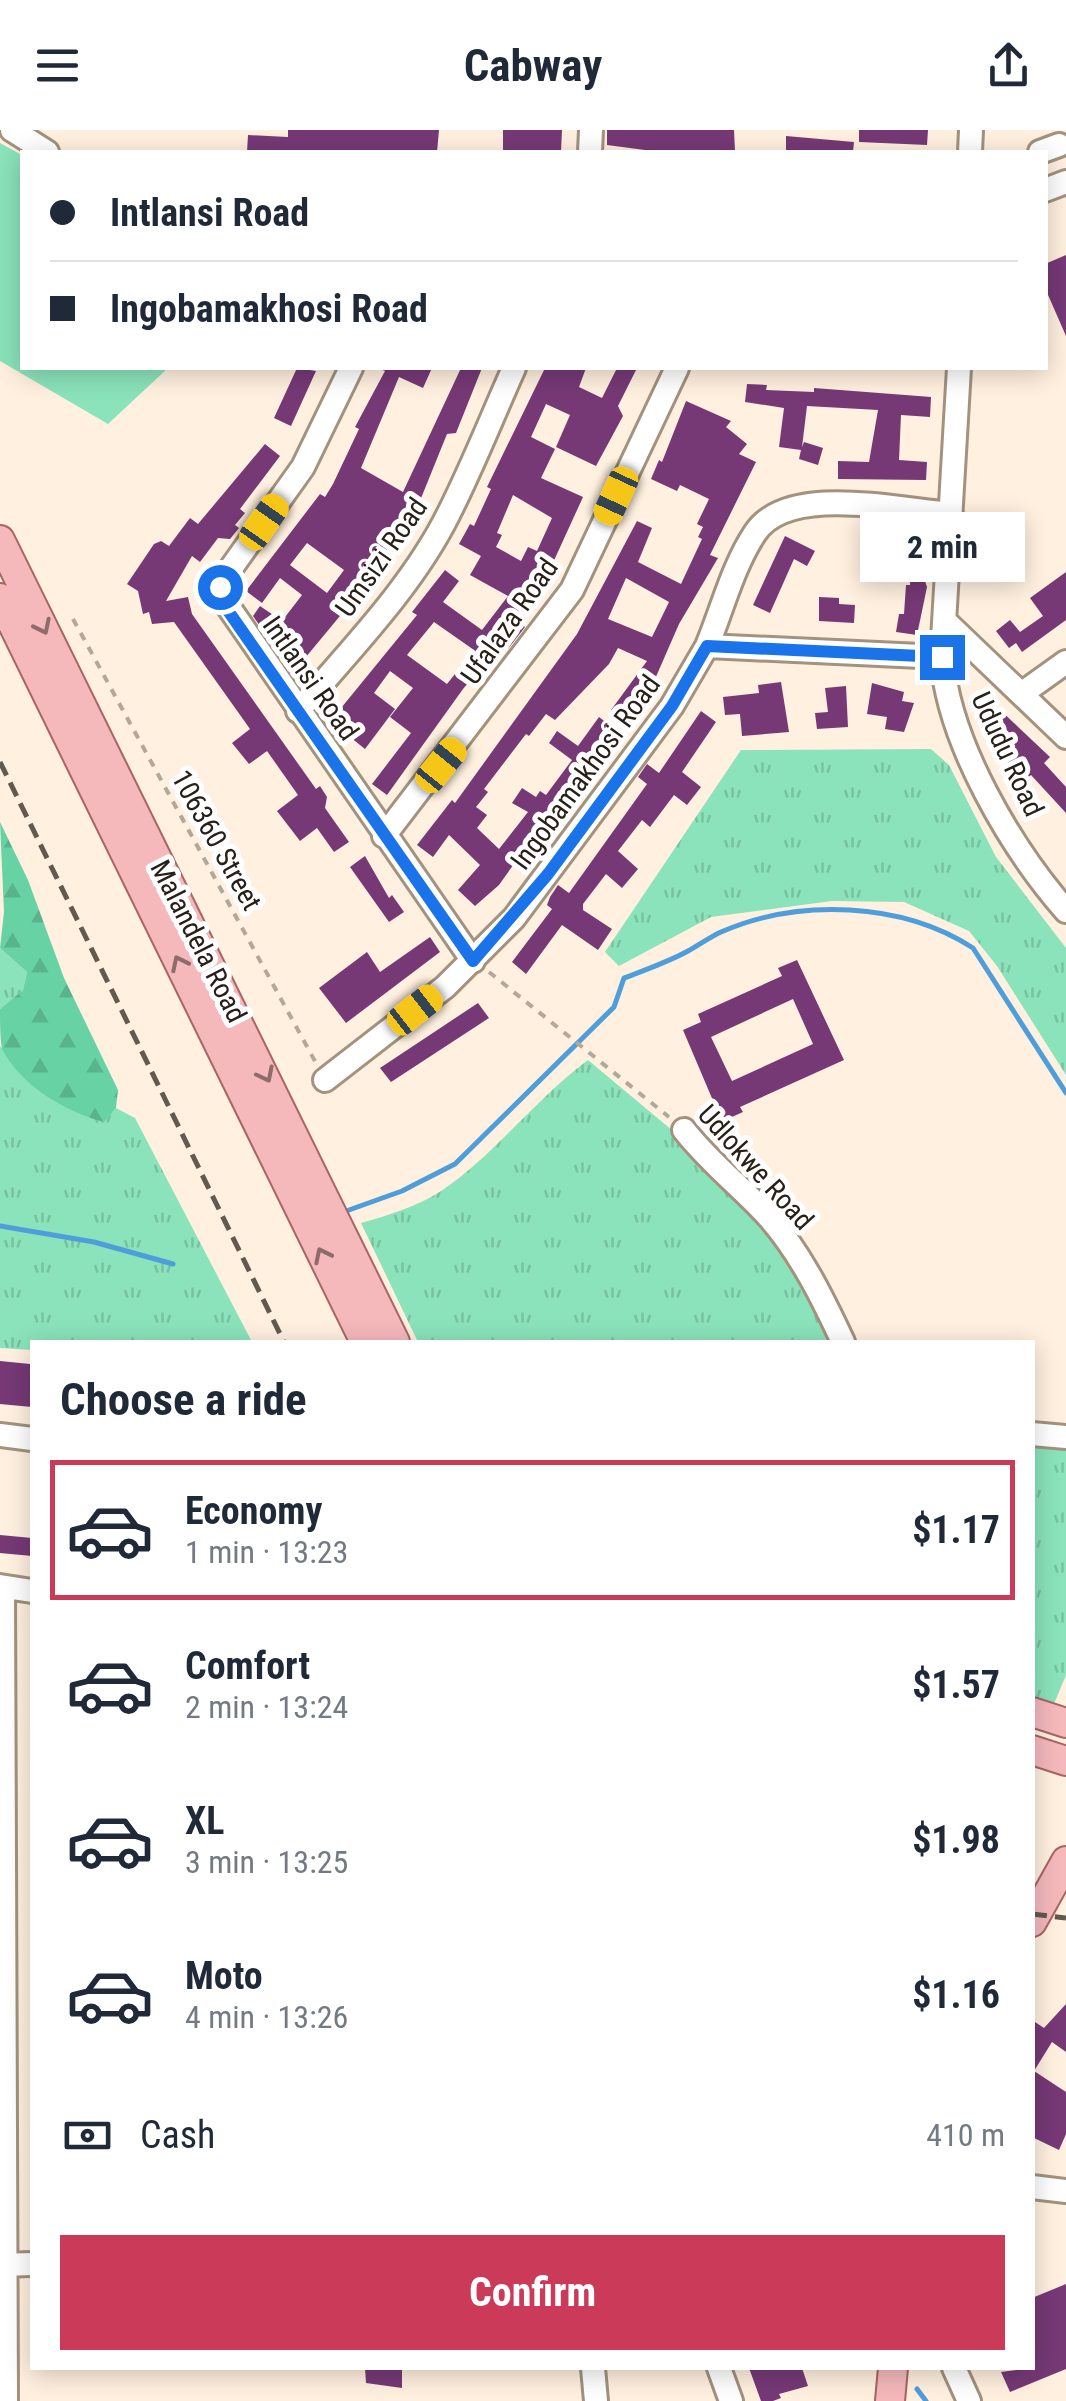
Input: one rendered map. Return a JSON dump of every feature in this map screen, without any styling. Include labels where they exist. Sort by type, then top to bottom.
[{"type":"main road","name":"Malandela Road","points":[[0,540],[395,1340]]},
{"type":"main road","name":"Malandela Road","points":[[0,598],[364,1340]]},
{"type":"main road","points":[[1035,1713],[1066,1723]]},
{"type":"main road","points":[[1035,1751],[1066,1762]]},
{"type":"main road","points":[[1035,1917],[1066,1861]]},
{"type":"main road","points":[[890,2401],[892,2370]]},
{"type":"street","points":[[12,130],[44,150]]},
{"type":"street","name":"Intlansi Road","points":[[350,370],[303,466],[220,587],[224,605],[473,961]]},
{"type":"street","name":"Umsizi Road","points":[[298,710],[360,640],[431,544],[448,517],[513,370]]},
{"type":"street","name":"Ufalaza Road","points":[[384,836],[572,590],[676,370]]},
{"type":"street","name":"Ududu Road","points":[[959,370],[942,657],[948,704],[994,804],[1028,860],[1066,911]]},
{"type":"street","name":"Ingobamakhosi Road","points":[[325,1080],[473,961],[548,874],[672,706],[707,646],[748,547],[774,513],[804,504],[951,514]]},
{"type":"street","points":[[947,623],[1024,692],[1066,738]]},
{"type":"street","points":[[707,646],[942,657]]},
{"type":"street","points":[[1024,692],[1066,662]]},
{"type":"street","name":"Udlokwe Road","points":[[684,1130],[708,1161],[769,1218],[795,1253],[842,1340]]},
{"type":"street","points":[[1035,1434],[1066,1437]]},
{"type":"street","points":[[0,1435],[30,1439]]},
{"type":"street","points":[[6,2401],[2,1586],[30,1591]]},
{"type":"street","points":[[1035,2187],[1066,2191]]},
{"type":"street","points":[[3,2264],[30,2264]]},
{"type":"street","points":[[594,2370],[596,2401]]},
{"type":"street","points":[[719,2370],[731,2401]]},
{"type":"street","points":[[955,2370],[969,2401]]},
{"type":"path","name":"106360 Street","points":[[73,619],[325,1080]]},
{"type":"path","name":"Udlokwe Road","points":[[473,961],[684,1130]]},
{"type":"green space","points":[[0,143],[20,154],[20,370],[166,370],[108,424],[0,361]]},
{"type":"green space","points":[[931,749],[949,765],[996,857],[1066,948],[1066,1075],[997,966],[969,931],[904,902],[832,901],[711,917],[619,966],[605,952],[741,750]]},
{"type":"green space","points":[[0,822],[28,880],[64,978],[118,1090],[116,1108],[104,1122],[46,1096],[21,1075],[2,1049],[0,1009],[23,990],[27,972],[0,948],[4,912]]},
{"type":"green space","points":[[0,948],[27,972],[23,990],[0,1009]]},
{"type":"green space","points":[[0,1046],[23,1075],[104,1121],[116,1108],[135,1118],[251,1340],[30,1340],[30,1350],[0,1348]]},
{"type":"green space","points":[[588,1060],[679,1136],[712,1178],[759,1219],[790,1260],[832,1340],[417,1340],[361,1223],[412,1206],[441,1191],[479,1161]]},
{"type":"green space","points":[[1035,1441],[1066,1447],[1066,1675],[1054,1704],[1035,1697]]},
{"type":"building","points":[[288,130],[439,130],[437,150],[247,150],[248,135],[288,137]]},
{"type":"building","points":[[503,130],[562,130],[561,150],[503,150]]},
{"type":"building","points":[[607,130],[734,130],[735,150],[645,150],[607,145]]},
{"type":"building","points":[[859,130],[928,130],[927,145],[859,142]]},
{"type":"building","points":[[786,136],[854,142],[853,150],[786,150]]},
{"type":"building","points":[[1066,255],[1066,336],[1048,295],[1048,263]]},
{"type":"building","points":[[296,370],[316,371],[291,426],[274,418]]},
{"type":"building","points":[[382,370],[431,370],[423,388],[399,377],[361,468],[403,492],[460,370],[481,370],[456,433],[447,434],[413,518],[406,515],[390,546],[350,596],[354,599],[296,669],[282,657],[286,652],[269,639],[253,616],[260,606],[282,621],[302,595],[280,578],[262,603],[246,591],[320,494],[325,497],[359,429],[355,427]],"holes":[[[307,543],[344,570],[327,593],[290,565]]]},
{"type":"building","points":[[544,370],[585,370],[579,387],[602,398],[616,370],[636,370],[618,406],[623,416],[596,466],[556,447],[570,415],[546,404],[531,437],[555,449],[541,478],[583,497],[546,578],[542,575],[514,619],[525,627],[508,649],[501,644],[463,689],[387,795],[372,784],[411,733],[390,717],[413,688],[390,671],[374,693],[395,709],[365,749],[350,737],[357,728],[337,713],[417,615],[412,612],[445,570],[459,581],[443,602],[482,630],[508,596],[470,575],[481,556],[459,544],[470,524],[474,526],[491,489],[487,487]],"holes":[[[513,495],[552,518],[537,551],[528,547],[521,561],[496,547],[502,535],[497,533]],[[434,622],[474,650],[447,684],[407,655]]]},
{"type":"building","points":[[747,384],[767,385],[766,390],[814,392],[814,388],[931,397],[930,417],[901,415],[899,460],[927,462],[926,480],[838,479],[838,461],[869,462],[878,410],[807,406],[802,447],[804,442],[823,448],[818,465],[799,459],[801,450],[779,447],[784,408],[745,402]]},
{"type":"building","points":[[686,401],[731,421],[726,427],[747,444],[739,454],[756,462],[710,555],[718,558],[679,624],[655,679],[625,720],[611,710],[647,661],[618,648],[609,664],[555,720],[546,714],[529,736],[526,734],[484,789],[488,792],[476,807],[487,815],[477,828],[499,849],[528,812],[512,803],[522,788],[536,797],[540,791],[546,795],[572,760],[549,743],[557,731],[578,746],[599,717],[613,728],[575,781],[578,783],[551,825],[545,820],[499,885],[475,906],[458,890],[480,865],[449,835],[433,857],[417,845],[452,800],[455,803],[577,634],[637,521],[652,528],[638,562],[681,584],[702,539],[698,537],[703,527],[697,524],[709,499],[680,485],[677,491],[651,479],[659,460],[662,462]],"holes":[[[626,578],[669,602],[652,637],[608,619]]]},
{"type":"building","points":[[265,444],[280,456],[240,509],[245,513],[235,525],[239,528],[230,539],[218,538],[200,562],[192,556],[166,601],[188,597],[192,614],[316,789],[320,786],[327,797],[325,808],[349,842],[334,852],[317,828],[300,841],[277,811],[298,795],[267,751],[249,764],[232,743],[250,729],[174,622],[152,624],[149,612],[143,614],[138,591],[127,584],[154,544],[161,541],[169,546],[190,518],[198,524]]},
{"type":"building","points":[[871,535],[925,540],[923,575],[927,587],[917,635],[896,632],[899,614],[904,614],[906,585],[910,585],[911,557],[870,554]]},
{"type":"building","points":[[785,536],[815,551],[807,566],[794,559],[770,613],[753,605]]},
{"type":"building","points":[[1066,572],[1066,620],[1022,652],[1016,643],[1009,648],[996,631],[1010,620],[1020,632],[1043,616],[1030,598]]},
{"type":"building","points":[[819,597],[839,598],[839,604],[855,605],[854,623],[819,621]]},
{"type":"building","points":[[781,682],[789,732],[742,736],[740,714],[725,715],[723,697],[759,693],[758,685]]},
{"type":"building","points":[[872,683],[904,692],[902,701],[914,703],[904,732],[885,729],[887,717],[867,714]]},
{"type":"building","points":[[846,686],[848,727],[817,729],[815,713],[828,712],[825,688]]},
{"type":"building","points":[[998,708],[1050,757],[1044,763],[1066,787],[1066,813],[1031,775],[1015,788],[1000,769],[1010,761],[1001,752],[1008,746],[985,720]]},
{"type":"building","points":[[701,711],[716,722],[682,772],[701,787],[687,805],[674,795],[650,827],[642,820],[618,851],[638,869],[622,888],[606,874],[583,904],[583,910],[612,929],[598,950],[562,925],[526,974],[512,962],[552,909],[547,905],[550,897],[558,885],[569,893],[647,784],[638,777],[647,764],[659,773]]},
{"type":"building","points":[[365,856],[389,898],[392,895],[404,912],[389,922],[350,867]]},
{"type":"building","points":[[430,937],[440,952],[346,1023],[319,988],[367,952],[380,972]]},
{"type":"building","points":[[797,960],[844,1060],[740,1107],[743,1112],[714,1125],[705,1107],[714,1103],[683,1030],[701,1022],[698,1014],[782,976],[778,968]],"holes":[[[793,999],[813,1044],[732,1081],[711,1037]]]},
{"type":"building","points":[[478,1003],[489,1018],[391,1082],[380,1068]]},
{"type":"building","points":[[0,1361],[30,1364],[30,1407],[0,1404]]},
{"type":"building","points":[[0,1535],[30,1538],[30,1556],[0,1553]]},
{"type":"building","points":[[1066,2004],[1066,2052],[1052,2042],[1035,2069],[1035,2022],[1044,2028]]},
{"type":"building","points":[[1035,2072],[1066,2092],[1066,2134],[1059,2150],[1035,2138]]},
{"type":"building","points":[[1066,2284],[1066,2369],[1010,2392],[1001,2372],[1035,2370],[1035,2297]]},
{"type":"building","points":[[365,2370],[402,2370],[402,2388],[366,2383]]},
{"type":"building","points":[[750,2370],[803,2370],[808,2386],[779,2394],[781,2398],[773,2401],[761,2401]]},
{"type":"waterway","points":[[349,1210],[402,1191],[455,1164],[614,1007],[624,978],[673,959],[721,932],[783,914],[816,910],[883,914],[915,921],[973,948],[1066,1093]]},
{"type":"waterway","points":[[0,1226],[94,1242],[173,1264]]},
{"type":"waterway","points":[[917,2389],[926,2401]]},
{"type":"railway","points":[[0,762],[283,1340]]},
{"type":"railway","points":[[1035,1914],[1066,1918]]},
{"type":"route","points":[[220,587],[224,605],[473,961],[548,874],[672,706],[707,646],[942,657]]}]
